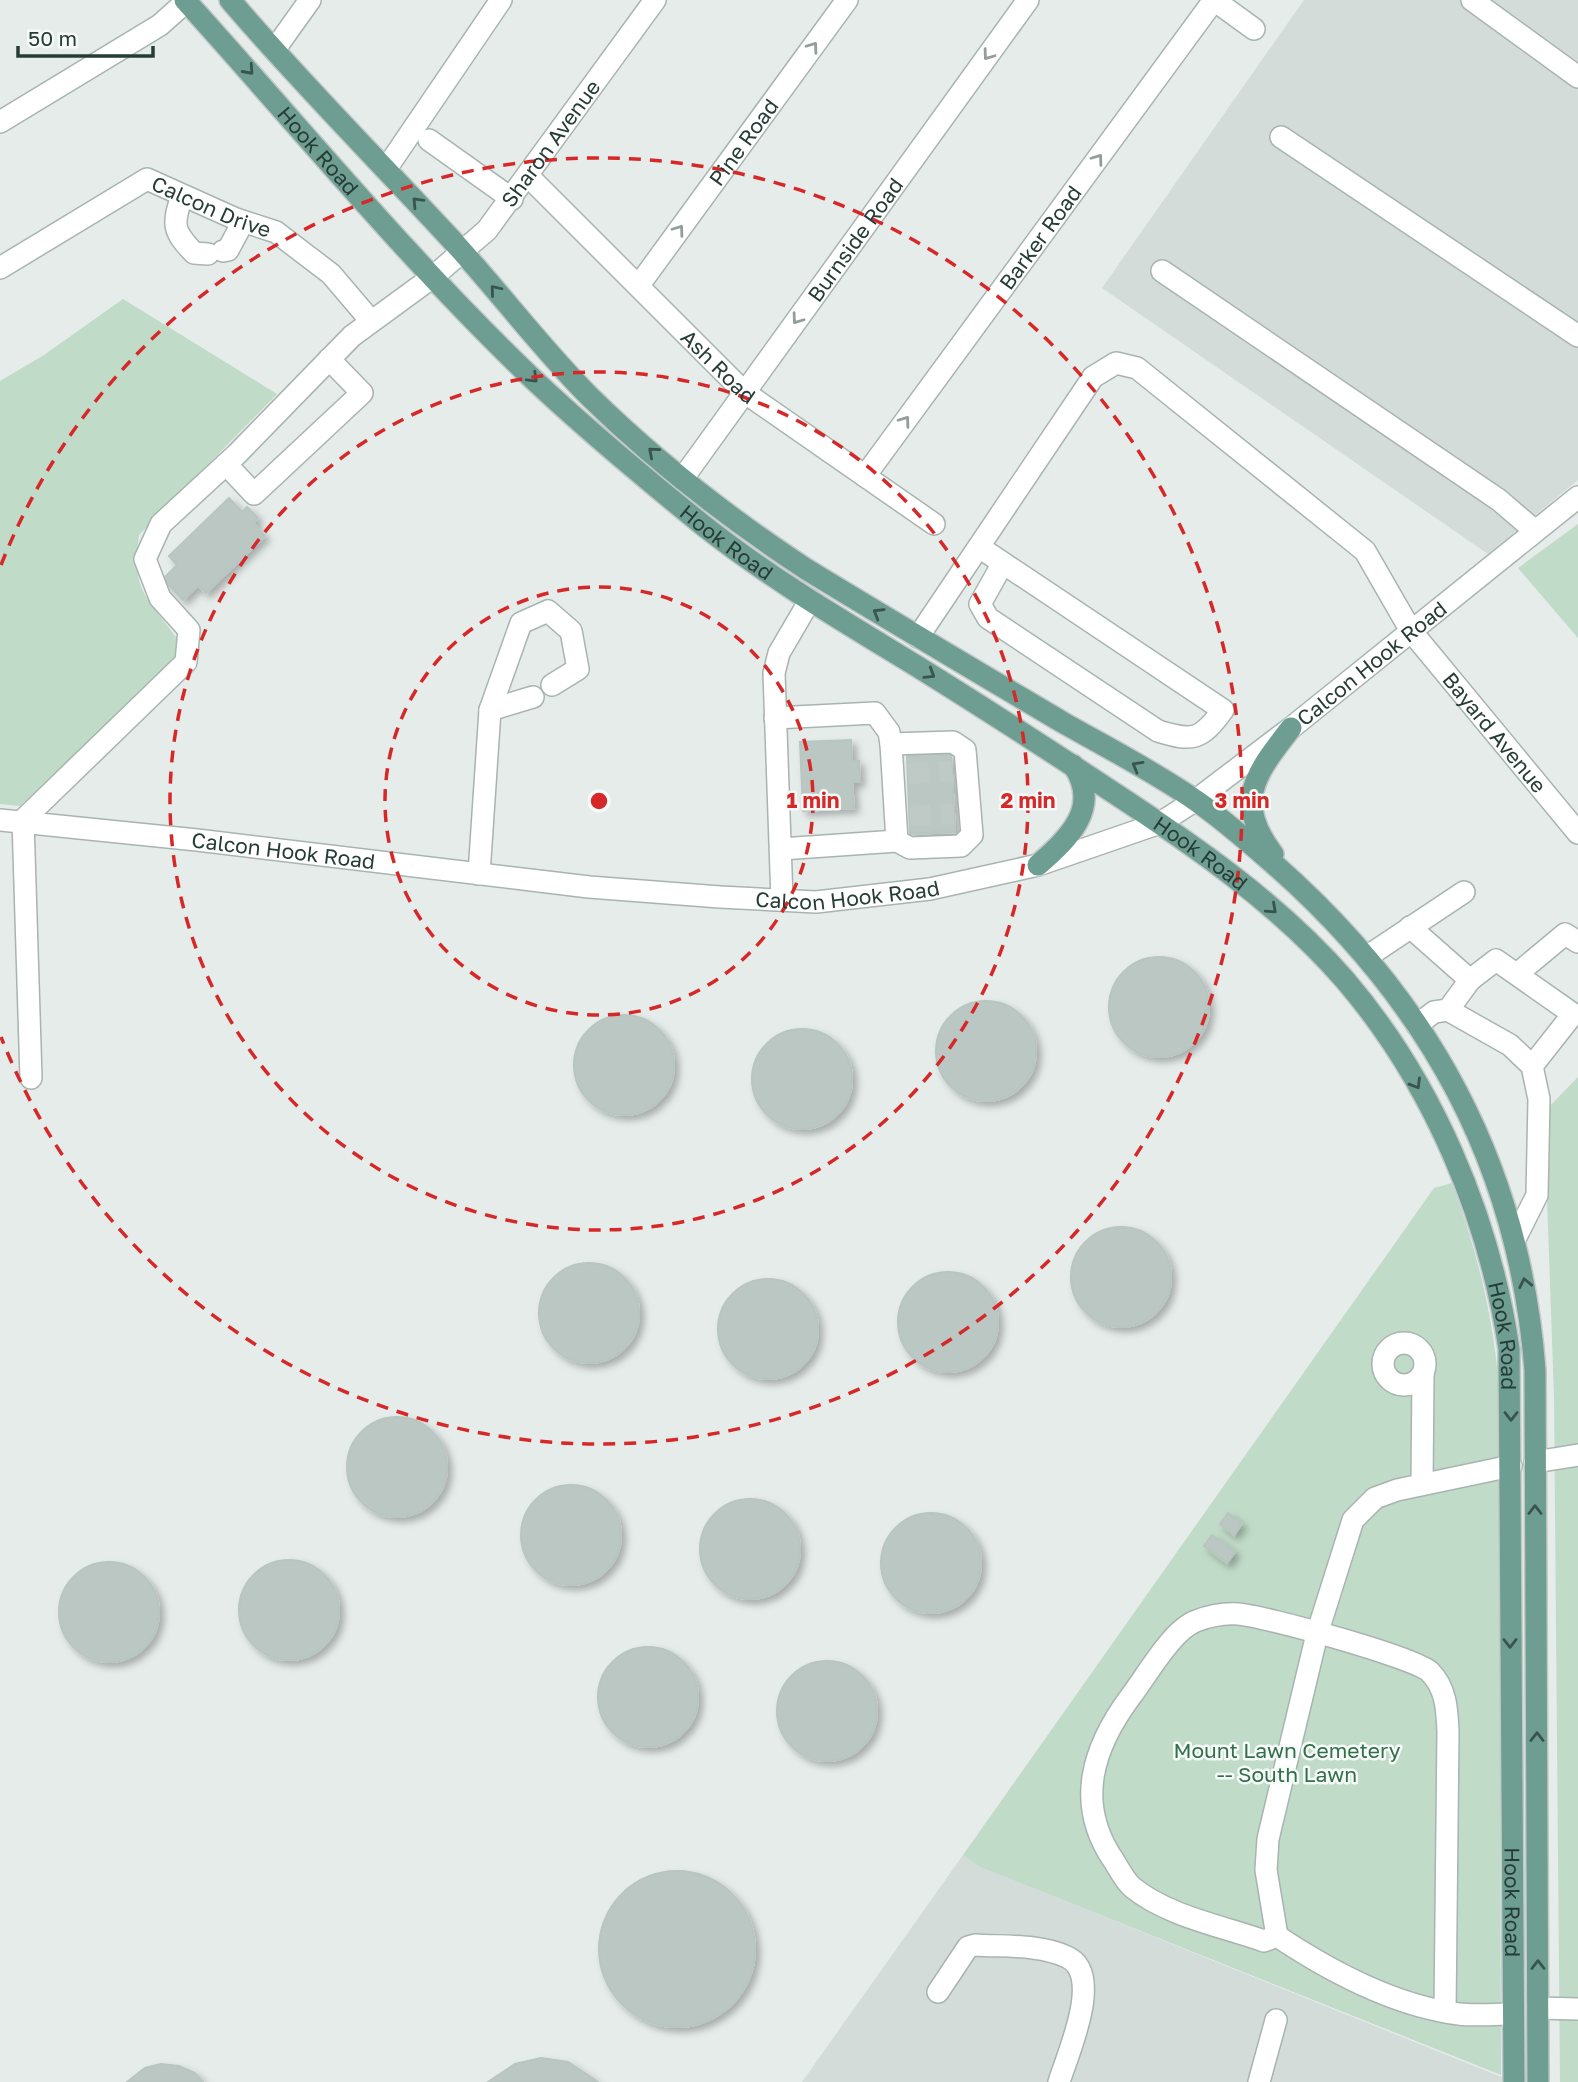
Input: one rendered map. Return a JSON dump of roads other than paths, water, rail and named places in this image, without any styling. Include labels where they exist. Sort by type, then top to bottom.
[{"type":"main road","name":"Hook Road","points":[[230,0],[463,253],[534,337],[591,398],[683,478],[765,542],[918,637],[1196,800],[1304,890],[1368,957],[1417,1025],[1473,1123],[1492,1167],[1516,1239],[1532,1324],[1535,1370],[1538,2082]]},
{"type":"main road","name":"Hook Road","points":[[187,1],[434,276],[534,380],[597,436],[704,526],[810,600],[1073,765],[1242,882],[1336,971],[1381,1027],[1418,1086],[1457,1162],[1487,1246],[1501,1296],[1508,1349],[1514,2082]]},
{"type":"main road","points":[[1292,728],[1257,775],[1251,794],[1252,812],[1260,835],[1304,890]]},
{"type":"main road","points":[[1038,865],[1068,839],[1082,815],[1084,792],[1073,765]]},
{"type":"street","points":[[275,49],[310,0]]},
{"type":"street","points":[[386,169],[501,0]]},
{"type":"street","name":"Sharon Avenue","points":[[23,820],[186,662],[189,630],[160,598],[145,559],[161,524],[371,321],[434,276],[487,230],[529,177],[656,0]]},
{"type":"street","name":"Pine Road","points":[[639,285],[847,0]]},
{"type":"street","name":"Burnside Road","points":[[683,478],[1028,0]]},
{"type":"street","points":[[1214,0],[1254,29]]},
{"type":"street","name":"Barker Road","points":[[865,476],[1214,0]]},
{"type":"street","points":[[1472,0],[1578,77]]},
{"type":"street","points":[[0,122],[160,25],[187,1]]},
{"type":"street","points":[[1281,136],[1578,336]]},
{"type":"street","points":[[429,140],[512,199]]},
{"type":"street","name":"Ash Road","points":[[529,177],[744,392],[934,524]]},
{"type":"street","name":"Calcon Drive","points":[[0,268],[147,179],[243,222],[275,232],[331,274],[371,321]]},
{"type":"street","points":[[182,196],[175,216],[177,235],[194,253],[228,250],[243,222]]},
{"type":"street","points":[[1163,271],[1499,500],[1535,531]]},
{"type":"street","points":[[226,464],[254,494],[362,393],[329,359]]},
{"type":"street","name":"Bayard Avenue","points":[[918,637],[1093,377],[1116,363],[1138,368],[1365,551],[1411,631],[1578,833]]},
{"type":"street","name":"Calcon Hook Road","points":[[0,820],[23,820],[589,887],[816,902],[930,889],[1038,865],[1160,823],[1196,800],[1292,728],[1578,497]]},
{"type":"street","points":[[979,547],[1003,563],[1223,710],[1206,732],[1185,739],[1158,731],[988,618],[980,604],[987,586],[1003,563]]},
{"type":"street","points":[[782,900],[774,673],[779,653],[810,600]]},
{"type":"street","points":[[479,874],[490,710],[521,623],[548,611],[571,631],[578,669],[552,685]]},
{"type":"street","points":[[490,710],[533,696]]},
{"type":"street","points":[[775,718],[874,713],[889,732],[900,774],[902,816],[897,841]]},
{"type":"street","points":[[781,849],[897,841],[909,848],[961,846],[972,835],[962,813],[959,770],[965,750],[953,742],[891,744]]},
{"type":"street","points":[[23,820],[31,1078]]},
{"type":"street","points":[[1368,957],[1464,892]]},
{"type":"street","points":[[1410,927],[1470,980]]},
{"type":"street","points":[[1517,974],[1565,934],[1578,942]]},
{"type":"street","points":[[1448,1010],[1470,980],[1496,961],[1517,974],[1573,1014],[1532,1066]]},
{"type":"street","points":[[1417,1025],[1434,1012],[1448,1010],[1510,1045],[1532,1066],[1539,1099],[1537,1195],[1516,1239]]},
{"type":"street","points":[[1422,1484],[1425,1360],[1418,1349],[1406,1344],[1394,1347],[1385,1357],[1385,1371],[1394,1382],[1404,1385],[1414,1383],[1423,1374]]},
{"type":"street","points":[[1404,1385],[1423,1404]]},
{"type":"street","points":[[1535,1462],[1578,1455]]},
{"type":"street","points":[[1511,1466],[1422,1484],[1375,1498],[1353,1520],[1317,1634],[1268,1839],[1266,1870],[1277,1936],[1303,1954],[1398,2000],[1445,2012],[1513,2014]]},
{"type":"street","points":[[1277,1936],[1264,1941],[1164,1906],[1131,1886],[1106,1850],[1092,1805],[1093,1770],[1097,1753],[1114,1719],[1177,1634],[1193,1621],[1216,1615],[1239,1614],[1420,1665],[1430,1672],[1443,1693],[1448,1731],[1445,2012]]},
{"type":"street","points":[[938,1992],[968,1947],[975,1945],[1041,1950],[1066,1956],[1077,1964],[1085,1980],[1083,1999],[1059,2082]]},
{"type":"street","points":[[1538,2008],[1578,2009]]},
{"type":"street","points":[[1259,2082],[1276,2020]]},
{"type":"tunnel","points":[[908,774],[952,771]]},
{"type":"tunnel","points":[[910,816],[954,814]]},
{"type":"park label","name":"Mount Lawn Cemetery -- South Lawn","points":[[1287,1762]]}]
